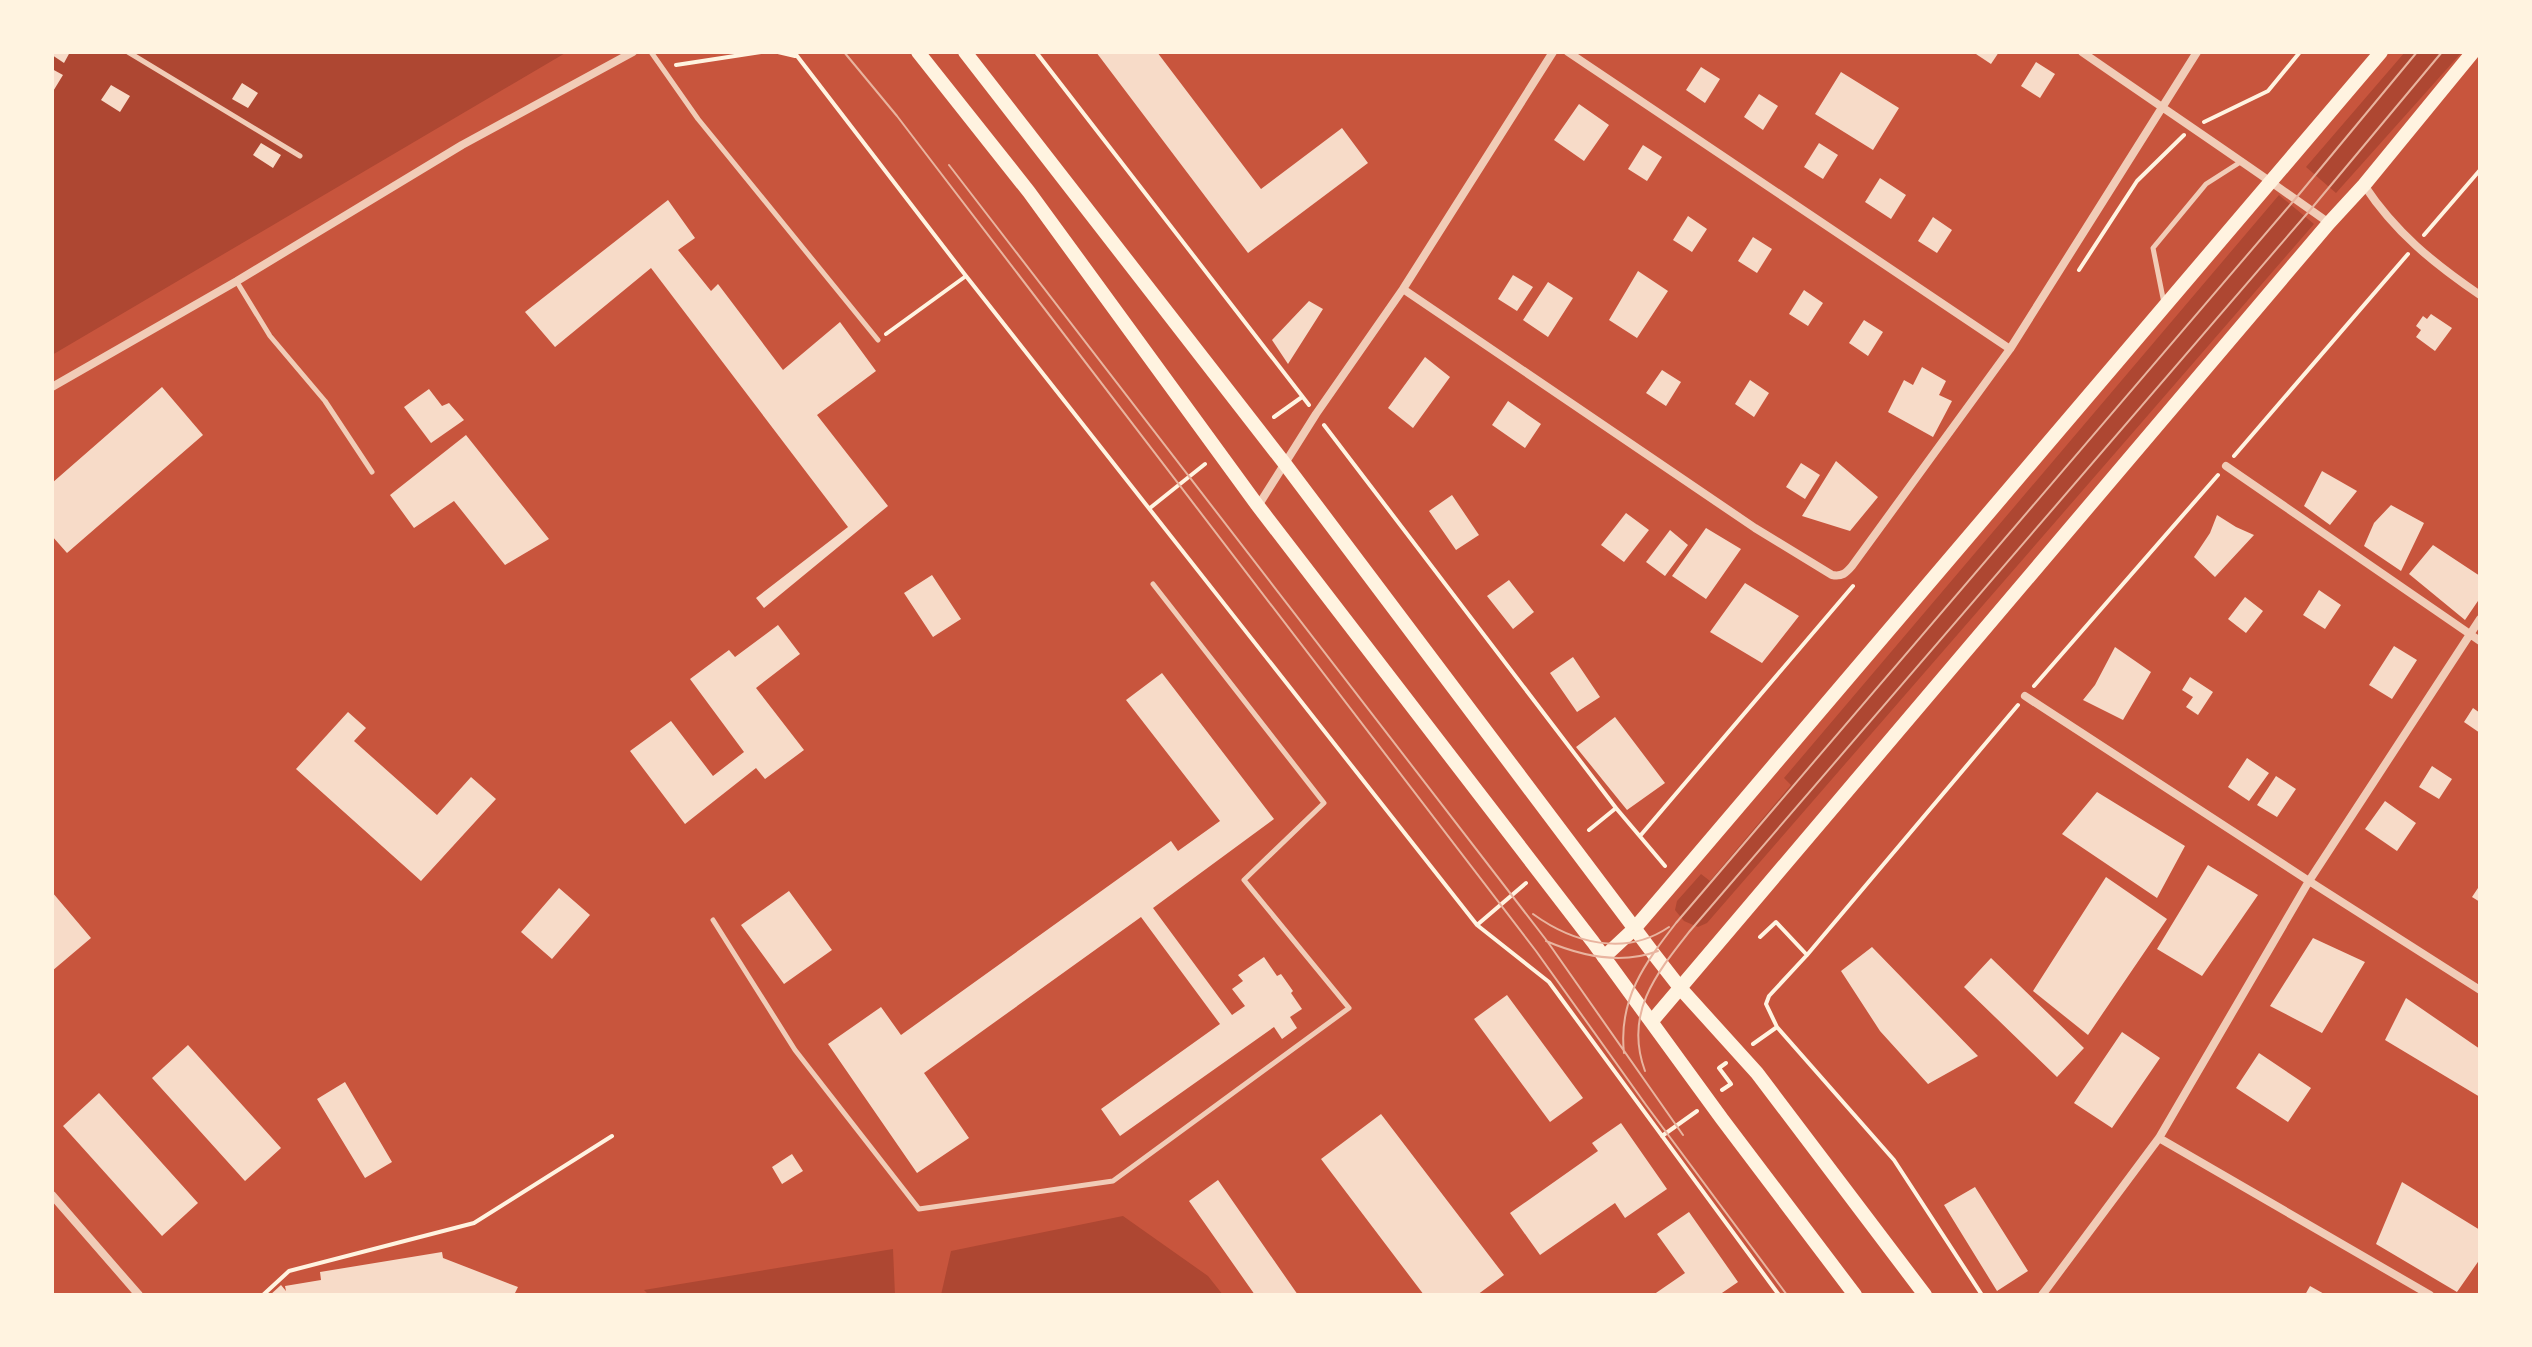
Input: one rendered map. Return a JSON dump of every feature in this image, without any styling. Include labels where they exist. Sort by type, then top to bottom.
[{"type":"main road","points":[[918,52],[1029,192],[1258,506],[1604,957],[1855,1295]]},
{"type":"main road","points":[[965,52],[1285,464],[1634,929],[1681,989],[1740,1054],[1925,1295]]},
{"type":"main road","points":[[1604,957],[1634,929],[2381,52]]},
{"type":"main road","points":[[1652,1021],[2364,185],[2473,52]]},
{"type":"street","points":[[52,387],[237,281],[462,145],[633,52]]},
{"type":"street","points":[[1258,506],[1316,414],[1403,289],[1553,52]]},
{"type":"street","points":[[1568,52],[2010,349]]},
{"type":"street","points":[[2082,52],[2329,223]]},
{"type":"street","points":[[1403,289],[1755,528],[1832,575],[1844,574],[2010,349],[2197,52]]},
{"type":"street","points":[[2364,185],[2395,227],[2415,246],[2480,295]]},
{"type":"street","points":[[2226,466],[2480,641]]},
{"type":"street","points":[[2042,1295],[2159,1138],[2309,881],[2480,619]]},
{"type":"street","points":[[2025,696],[2480,990]]},
{"type":"street","points":[[2159,1138],[2430,1295]]},
{"type":"street","points":[[52,1195],[139,1295]]},
{"type":"lane","points":[[128,52],[300,156]]},
{"type":"lane","points":[[651,52],[698,119],[878,340]]},
{"type":"lane","points":[[2165,306],[2153,248],[2206,184],[2243,161]]},
{"type":"lane","points":[[237,281],[270,336],[325,401],[372,472]]},
{"type":"lane","points":[[713,920],[795,1050],[919,1209],[1113,1181],[1349,1008],[1244,880],[1324,803],[1153,584]]},
{"type":"path","points":[[662,67],[761,52]]},
{"type":"path","points":[[778,52],[795,54],[1477,925],[1549,982],[1779,1295]]},
{"type":"path","points":[[1036,52],[1616,808],[1665,866]]},
{"type":"path","points":[[2191,128],[2268,91],[2300,52]]},
{"type":"path","points":[[1982,1295],[1894,1160],[1777,1027],[1766,1004],[1769,996],[2480,170]]},
{"type":"path","points":[[888,333],[966,276]]},
{"type":"path","points":[[1274,417],[1302,397]]},
{"type":"path","points":[[1150,508],[1205,464]]},
{"type":"path","points":[[1589,830],[1616,808]]},
{"type":"path","points":[[1477,925],[1526,883]]},
{"type":"path","points":[[1760,937],[1776,922],[1807,955]]},
{"type":"path","points":[[1661,1137],[1731,1084],[1719,1068],[1777,1027]]},
{"type":"path","points":[[263,1295],[289,1271],[474,1223],[612,1136]]},
{"type":"shaded area","points":[[52,52],[567,52],[52,355]]},
{"type":"shaded area","points":[[2405,52],[2462,52],[2336,193],[2306,167]]},
{"type":"shaded area","points":[[2279,195],[2314,224],[1707,923],[1698,927],[1684,921],[1675,910],[1677,901],[1701,874],[1710,881],[1791,785],[1784,778]]},
{"type":"shaded area","points":[[1123,1216],[1208,1276],[1223,1295],[941,1295],[951,1251]]},
{"type":"shaded area","points":[[893,1249],[895,1295],[649,1295],[644,1290]]},
{"type":"building","points":[[52,52],[70,52],[64,63]]},
{"type":"building","points":[[1096,52],[1157,52],[1261,189],[1342,128],[1368,163],[1248,253]]},
{"type":"building","points":[[1973,52],[1999,52],[1991,64]]},
{"type":"building","points":[[2036,62],[2055,74],[2040,98],[2021,86]]},
{"type":"building","points":[[1701,67],[1720,79],[1705,103],[1686,90]]},
{"type":"building","points":[[52,69],[63,75],[52,93]]},
{"type":"building","points":[[1841,72],[1899,108],[1873,150],[1815,114]]},
{"type":"building","points":[[242,83],[258,93],[248,108],[232,99]]},
{"type":"building","points":[[111,85],[130,96],[120,112],[101,100]]},
{"type":"building","points":[[1759,94],[1778,106],[1763,130],[1744,117]]},
{"type":"building","points":[[1579,104],[1609,125],[1584,161],[1554,140]]},
{"type":"building","points":[[261,143],[281,155],[273,168],[253,155]]},
{"type":"building","points":[[1819,143],[1838,155],[1823,179],[1804,167]]},
{"type":"building","points":[[1643,145],[1662,157],[1647,181],[1628,169]]},
{"type":"building","points":[[1880,178],[1906,195],[1891,219],[1865,202]]},
{"type":"building","points":[[668,200],[695,238],[678,250],[711,291],[718,284],[783,370],[840,322],[876,371],[817,415],[888,506],[764,608],[756,598],[848,527],[651,268],[555,347],[525,312]]},
{"type":"building","points":[[1688,216],[1707,229],[1692,252],[1673,240]]},
{"type":"building","points":[[1933,217],[1952,230],[1937,253],[1918,241]]},
{"type":"building","points":[[1753,237],[1772,249],[1757,273],[1738,261]]},
{"type":"building","points":[[1638,271],[1668,291],[1637,338],[1609,320]]},
{"type":"building","points":[[1513,275],[1533,287],[1517,311],[1498,299]]},
{"type":"building","points":[[1548,282],[1573,298],[1548,337],[1523,320]]},
{"type":"building","points":[[1804,290],[1823,303],[1808,326],[1789,314]]},
{"type":"building","points":[[1309,301],[1323,309],[1288,364],[1272,340]]},
{"type":"building","points":[[2431,314],[2452,328],[2435,351],[2416,337],[2421,330],[2416,326],[2423,316],[2427,319]]},
{"type":"building","points":[[1864,320],[1883,332],[1868,356],[1849,343]]},
{"type":"building","points":[[1425,357],[1450,377],[1413,428],[1388,408]]},
{"type":"building","points":[[1922,367],[1946,381],[1939,395],[1952,401],[1933,437],[1888,412],[1904,380],[1913,385]]},
{"type":"building","points":[[1662,370],[1681,382],[1666,406],[1646,393]]},
{"type":"building","points":[[1750,380],[1769,393],[1754,417],[1735,404]]},
{"type":"building","points":[[162,387],[203,435],[67,553],[52,536],[52,483]]},
{"type":"building","points":[[429,389],[442,406],[449,403],[464,420],[431,443],[404,407]]},
{"type":"building","points":[[1508,401],[1541,424],[1525,448],[1492,425]]},
{"type":"building","points":[[466,435],[549,539],[505,565],[454,501],[414,528],[390,495]]},
{"type":"building","points":[[1836,461],[1878,497],[1850,531],[1802,516]]},
{"type":"building","points":[[1801,463],[1820,475],[1805,499],[1786,487]]},
{"type":"building","points":[[2322,471],[2357,491],[2330,525],[2304,506]]},
{"type":"building","points":[[1452,495],[1479,535],[1456,550],[1429,511]]},
{"type":"building","points":[[2391,505],[2424,523],[2401,571],[2364,546],[2374,523]]},
{"type":"building","points":[[1626,513],[1649,530],[1624,562],[1601,545]]},
{"type":"building","points":[[2217,515],[2254,535],[2215,577],[2194,557],[2210,533]]},
{"type":"building","points":[[1706,528],[1741,549],[1706,599],[1672,576]]},
{"type":"building","points":[[1670,530],[1688,545],[1665,576],[1646,562]]},
{"type":"building","points":[[2433,545],[2480,576],[2480,598],[2465,620],[2409,574]]},
{"type":"building","points":[[932,575],[961,619],[933,637],[904,593]]},
{"type":"building","points":[[1509,580],[1534,612],[1513,629],[1487,596]]},
{"type":"building","points":[[1745,583],[1799,616],[1762,663],[1710,632]]},
{"type":"building","points":[[2319,590],[2341,605],[2325,629],[2303,615]]},
{"type":"building","points":[[2245,597],[2263,611],[2246,633],[2228,619]]},
{"type":"building","points":[[778,625],[800,654],[756,688],[804,750],[765,779],[756,768],[685,824],[630,751],[671,721],[713,776],[744,752],[690,679],[729,650],[735,657]]},
{"type":"building","points":[[2394,646],[2417,660],[2392,699],[2369,685]]},
{"type":"building","points":[[2115,647],[2151,672],[2123,720],[2083,700],[2095,685]]},
{"type":"building","points":[[1573,657],[1600,697],[1577,712],[1550,673]]},
{"type":"building","points":[[1162,673],[1274,819],[1153,908],[1232,1015],[1245,1006],[1232,989],[1243,981],[1238,975],[1264,957],[1277,976],[1281,974],[1302,1009],[1290,1017],[1297,1028],[1282,1039],[1274,1027],[1120,1136],[1101,1109],[1220,1024],[1141,917],[924,1073],[969,1138],[917,1173],[828,1044],[881,1007],[901,1035],[1171,841],[1178,851],[1220,821],[1126,700]]},
{"type":"building","points":[[2190,677],[2213,692],[2198,715],[2186,707],[2193,697],[2182,690]]},
{"type":"building","points":[[2473,708],[2480,713],[2480,733],[2464,722]]},
{"type":"building","points":[[348,712],[366,728],[354,741],[437,815],[471,777],[496,799],[421,881],[296,769]]},
{"type":"building","points":[[1615,717],[1665,783],[1627,810],[1576,747]]},
{"type":"building","points":[[2247,758],[2269,773],[2249,801],[2228,787]]},
{"type":"building","points":[[2432,766],[2452,779],[2439,799],[2419,787]]},
{"type":"building","points":[[2276,776],[2296,789],[2277,817],[2257,805]]},
{"type":"building","points":[[2097,792],[2185,846],[2157,898],[2062,834]]},
{"type":"building","points":[[2385,801],[2416,823],[2397,851],[2365,829]]},
{"type":"building","points":[[2208,865],[2258,895],[2202,976],[2157,949]]},
{"type":"building","points":[[2106,877],[2167,919],[2088,1035],[2033,991]]},
{"type":"building","points":[[2480,885],[2480,902],[2472,897]]},
{"type":"building","points":[[559,888],[590,915],[552,959],[521,932]]},
{"type":"building","points":[[789,891],[832,950],[784,984],[741,925]]},
{"type":"building","points":[[52,892],[91,938],[52,971]]},
{"type":"building","points":[[2313,938],[2365,962],[2322,1033],[2270,1006]]},
{"type":"building","points":[[1872,947],[1978,1056],[1928,1084],[1880,1031],[1841,971]]},
{"type":"building","points":[[1991,958],[2084,1048],[2057,1077],[1964,987]]},
{"type":"building","points":[[1507,995],[1583,1098],[1550,1122],[1474,1019]]},
{"type":"building","points":[[2406,998],[2480,1049],[2480,1097],[2385,1040]]},
{"type":"building","points":[[2122,1032],[2160,1058],[2112,1128],[2074,1103]]},
{"type":"building","points":[[188,1045],[281,1148],[245,1181],[152,1078]]},
{"type":"building","points":[[2259,1053],[2311,1088],[2288,1122],[2236,1088]]},
{"type":"building","points":[[345,1082],[392,1162],[365,1178],[317,1099]]},
{"type":"building","points":[[99,1093],[198,1203],[162,1236],[63,1126]]},
{"type":"building","points":[[1381,1114],[1504,1275],[1477,1295],[1424,1295],[1321,1159]]},
{"type":"building","points":[[1621,1123],[1667,1189],[1625,1218],[1615,1203],[1540,1255],[1510,1213],[1598,1151],[1592,1143]]},
{"type":"building","points":[[792,1154],[803,1171],[782,1184],[772,1167]]},
{"type":"building","points":[[1218,1180],[1298,1295],[1255,1295],[1189,1201]]},
{"type":"building","points":[[2402,1182],[2480,1230],[2480,1259],[2457,1292],[2376,1244]]},
{"type":"building","points":[[1975,1187],[2028,1271],[1997,1291],[1944,1205]]},
{"type":"building","points":[[1689,1212],[1738,1282],[1719,1295],[1653,1295],[1685,1273],[1657,1234]]},
{"type":"building","points":[[442,1252],[443,1258],[518,1287],[514,1295],[270,1295],[281,1285],[286,1291],[285,1286],[321,1280],[320,1272]]},
{"type":"building","points":[[2310,1286],[2326,1295],[2305,1295]]},
{"type":"tram line","points":[[844,52],[897,116],[1536,951],[1787,1295]]},
{"type":"tram line","points":[[1624,1053],[1625,1016],[1636,983],[1676,923],[2296,198],[2417,52]]},
{"type":"tram line","points":[[1645,1071],[1639,1050],[1641,1013],[1646,996],[1676,948],[2311,209],[2442,52]]},
{"type":"tram line","points":[[949,165],[1547,941],[1683,1135]]},
{"type":"tram line","points":[[1533,914],[1565,932],[1600,943],[1635,942],[1669,927]]},
{"type":"tram line","points":[[1546,941],[1601,957],[1630,957],[1658,951]]}]
